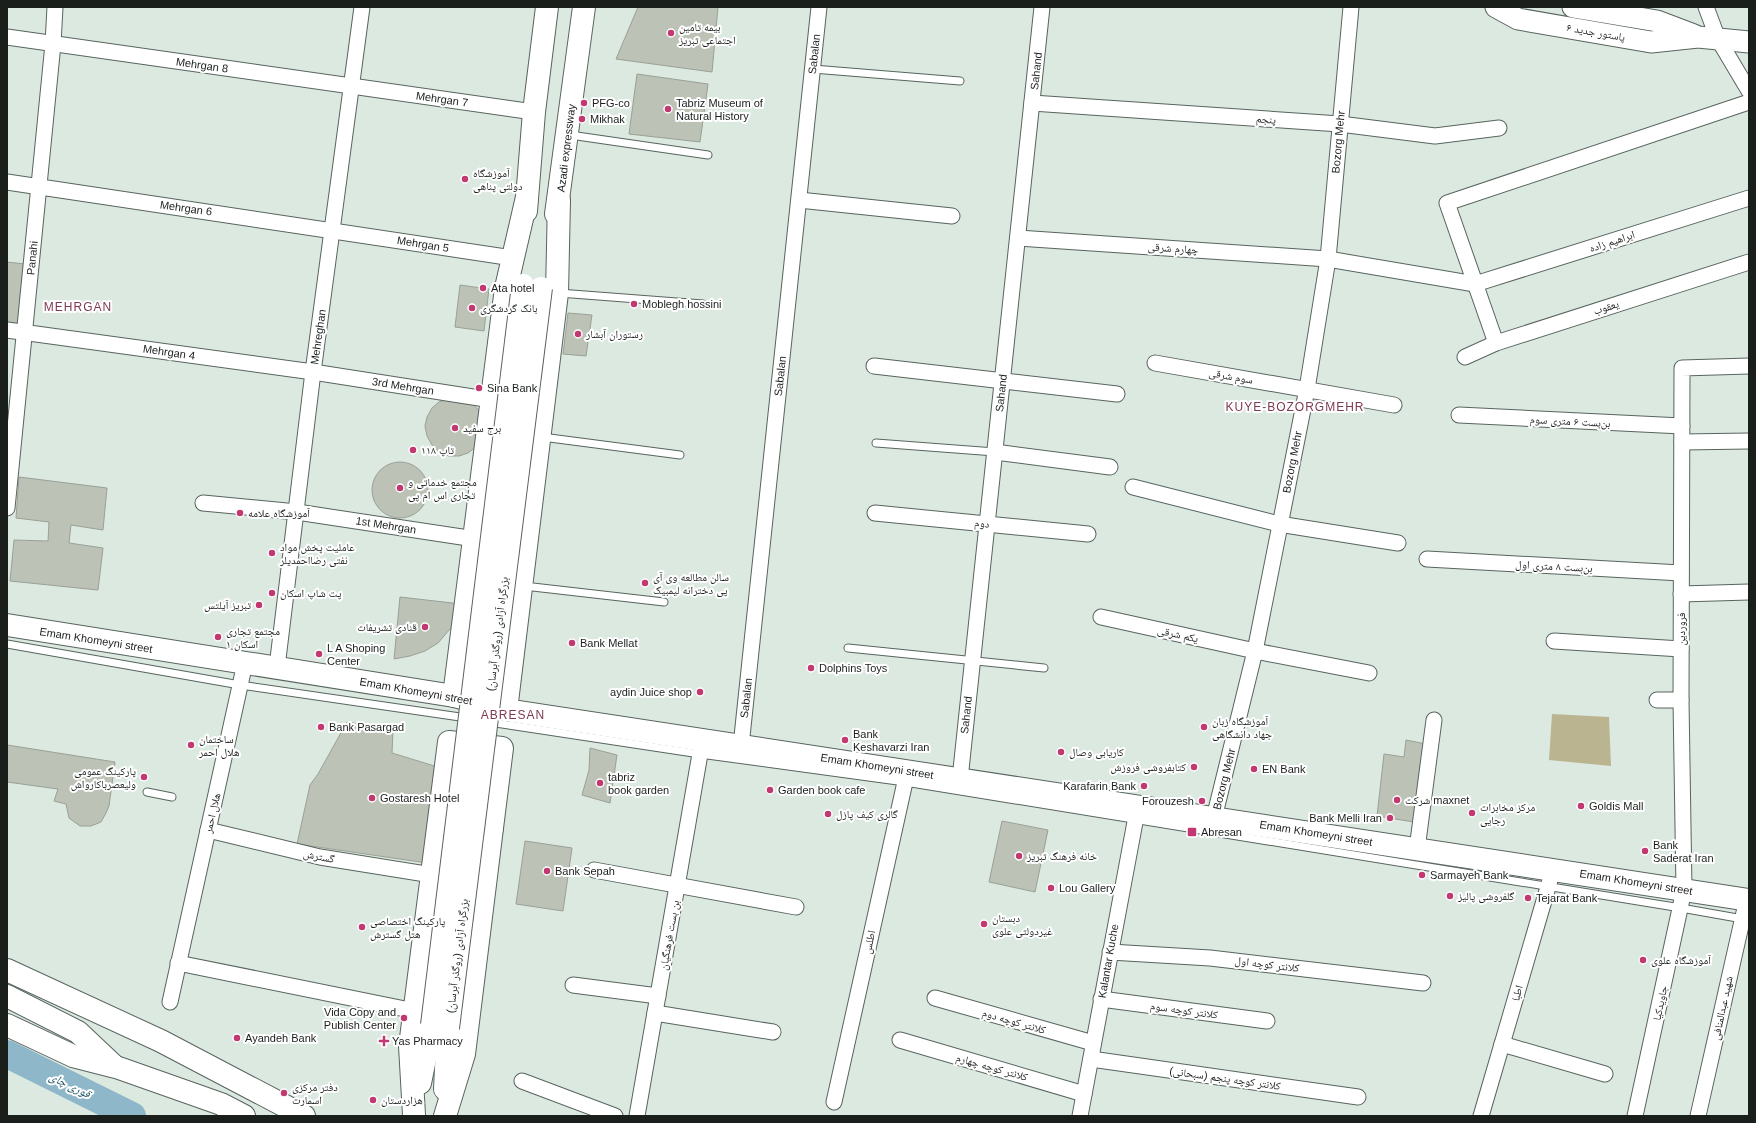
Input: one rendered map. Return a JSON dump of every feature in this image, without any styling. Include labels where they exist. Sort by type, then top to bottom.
[{"type":"main road","points":[[454,696],[506,288],[527,197],[534,112],[547,7]]},
{"type":"main road","name":"Azadi expressway","points":[[540,289],[559,200],[584,7]]},
{"type":"main road","name":"پاستور جدید ۶","points":[[1496,7],[1518,19],[1651,42],[1708,38],[1749,42]]},
{"type":"main road","name":"پاستور جدید ۶","points":[[1573,7],[1657,21],[1708,38]]},
{"type":"main road","points":[[506,710],[540,437],[540,289],[527,197]]},
{"type":"main road","name":"بزرگراه آزادی (روگذر آبرسان)","points":[[440,1027],[540,289]]},
{"type":"main road","points":[[477,514],[485,526],[498,534],[518,531],[530,519]]},
{"type":"main road","name":"Emam Khomeyni street","points":[[7,626],[454,696],[506,710],[703,747],[741,746],[907,777],[960,779],[1137,813],[1214,818],[1417,849],[1551,878],[1747,910]]},
{"type":"main road","points":[[414,1115],[410,1046],[449,742],[502,748],[464,1054],[445,1116]]},
{"type":"main road","points":[[439,816],[444,806],[454,801],[476,805],[487,810],[490,814],[492,828]]},
{"type":"main road","points":[[7,970],[161,1041],[304,1116]]},
{"type":"main road","points":[[7,996],[78,1032],[116,1067]]},
{"type":"main road","points":[[7,1025],[73,1056],[116,1067],[221,1104],[244,1116]]},
{"type":"main road","points":[[414,1115],[440,1027]]},
{"type":"main road","points":[[440,1027],[445,1116]]},
{"type":"street","name":"Panahi","points":[[7,508],[56,7]]},
{"type":"street","name":"Mehreghan","points":[[277,668],[313,372],[362,7]]},
{"type":"street","name":"Sabalan","points":[[741,746],[819,7]]},
{"type":"street","name":"Sahand","points":[[960,779],[1042,7]]},
{"type":"street","name":"Bozorg Mehr","points":[[1214,818],[1254,651],[1280,524],[1306,389],[1328,259],[1351,7]]},
{"type":"street","points":[[1706,7],[1708,38],[1749,91]]},
{"type":"street","name":"Mehrgan 8","points":[[7,37],[351,86]]},
{"type":"street","name":"Mehrgan 7","points":[[351,86],[534,112]]},
{"type":"street","points":[[1496,342],[1447,203],[1749,102]]},
{"type":"street","name":"پنجم","points":[[1032,103],[1340,124],[1435,136],[1499,128]]},
{"type":"street","name":"Mehrgan 6","points":[[7,182],[333,230]]},
{"type":"street","name":"ابراهیم زاده","points":[[1476,284],[1749,198]]},
{"type":"street","points":[[799,200],[952,216]]},
{"type":"street","name":"Mehrgan 5","points":[[333,230],[513,258]]},
{"type":"street","name":"چهارم شرقی","points":[[1018,238],[1328,259],[1476,284]]},
{"type":"street","name":"یعقوب","points":[[1465,357],[1496,342],[1749,262]]},
{"type":"street","name":"Mehrgan 4","points":[[7,330],[313,372]]},
{"type":"street","name":"سوم شرقی","points":[[1155,363],[1394,404]]},
{"type":"street","points":[[874,366],[1117,394]]},
{"type":"street","name":"فروردین","points":[[1682,899],[1682,368],[1749,366]]},
{"type":"street","name":"3rd Mehrgan","points":[[313,372],[492,400]]},
{"type":"street","name":"بن‌بست ۶ متری سوم","points":[[1459,416],[1682,426]]},
{"type":"street","points":[[1682,442],[1749,441]]},
{"type":"street","points":[[995,452],[1110,468]]},
{"type":"street","points":[[1133,487],[1280,524],[1398,543]]},
{"type":"street","name":"1st Mehrgan","points":[[203,503],[297,512],[474,539]]},
{"type":"street","name":"دوم","points":[[875,513],[1088,534]]},
{"type":"street","name":"بن‌بست ۸ متری اول","points":[[1427,559],[1681,573]]},
{"type":"street","points":[[1681,594],[1749,592]]},
{"type":"street","name":"یکم شرقی","points":[[1101,617],[1254,651],[1368,673]]},
{"type":"street","points":[[1554,641],[1681,649]]},
{"type":"street","name":"هلال احمر","points":[[170,1002],[208,830],[210,804],[245,663]]},
{"type":"street","points":[[1657,700],[1681,700]]},
{"type":"street","points":[[1417,849],[1434,720]]},
{"type":"street","name":"بن بست فرهنگیان","points":[[637,1116],[677,885],[703,747]]},
{"type":"street","name":"اطلس","points":[[834,1102],[907,777]]},
{"type":"street","name":"Kalantar Kuche","points":[[1080,1116],[1137,813]]},
{"type":"street","name":"گسترش","points":[[208,830],[320,857],[432,875]]},
{"type":"street","points":[[594,870],[796,907]]},
{"type":"street","name":"اطبا","points":[[1482,1116],[1551,878]]},
{"type":"street","name":"جاویدکیا","points":[[1636,1116],[1682,899]]},
{"type":"street","name":"شهید عبدالمنافی","points":[[1698,1116],[1747,910]]},
{"type":"street","name":"کلانتر کوچه اول","points":[[1110,952],[1210,958],[1423,983]]},
{"type":"street","points":[[178,963],[415,1011]]},
{"type":"street","points":[[573,985],[658,996]]},
{"type":"street","name":"کلانتر کوچه دوم","points":[[935,998],[1093,1044]]},
{"type":"street","name":"کلانتر کوچه سوم","points":[[1101,999],[1267,1021]]},
{"type":"street","points":[[655,1013],[773,1032]]},
{"type":"street","name":"کلانتر کوچه چهارم","points":[[900,1040],[1084,1094]]},
{"type":"street","points":[[1502,1044],[1605,1074]]},
{"type":"street","name":"کلانتر کوچه پنجم (سبحانی)","points":[[1091,1059],[1358,1097]]},
{"type":"street","points":[[522,1081],[615,1116]]},
{"type":"lane","points":[[813,69],[960,81]]},
{"type":"lane","points":[[568,134],[708,155]]},
{"type":"lane","points":[[540,289],[703,304]]},
{"type":"lane","points":[[540,437],[680,455]]},
{"type":"lane","points":[[876,443],[995,452]]},
{"type":"lane","points":[[521,586],[664,602]]},
{"type":"lane","points":[[7,644],[240,684],[478,720],[703,747],[907,777],[1551,878]]},
{"type":"lane","points":[[848,648],[1044,668]]},
{"type":"lane","points":[[147,792],[172,797]]},
{"type":"shaded area","points":[[1552,714],[1609,717],[1611,766],[1549,760]]},
{"type":"building","name":"بیمه تامین اجتماعی تبریز","points":[[638,7],[718,7],[712,72],[616,59]]},
{"type":"building","name":"Tabriz Museum of Natural History","points":[[637,74],[708,84],[700,142],[629,134]]},
{"type":"building","points":[[7,262],[25,264],[18,331],[7,330]]},
{"type":"building","name":"بانک گردشگری","points":[[460,285],[489,289],[484,331],[455,327]]},
{"type":"building","name":"رستوران آبشار","points":[[568,313],[592,315],[586,356],[563,354]]},
{"type":"building","name":"برج سفید","points":[[448,399],[466,400],[474,405],[480,412],[476,447],[468,453],[459,456],[449,456],[439,452],[432,445],[427,436],[425,426],[427,417],[432,408],[439,402]]},
{"type":"building","name":"مجتمع خدماتی و تجاری اس ام پی","points":[[400,462],[411,464],[420,470],[426,479],[428,490],[426,501],[420,510],[411,516],[400,518],[389,516],[380,510],[374,501],[372,490],[374,479],[380,470],[389,464]]},
{"type":"building","points":[[19,477],[107,488],[103,530],[71,525],[69,543],[103,548],[98,590],[10,581],[14,540],[48,541],[49,522],[16,518]]},
{"type":"building","name":"قنادی تشریفات","points":[[400,597],[461,604],[456,622],[438,643],[425,651],[394,659]]},
{"type":"building","name":"Gostaresh Hotel","points":[[347,722],[393,729],[392,753],[441,768],[427,863],[297,844],[310,785],[318,774]]},
{"type":"building","points":[[1406,740],[1426,744],[1414,822],[1377,816],[1384,754],[1404,757]]},
{"type":"building","points":[[7,745],[115,762],[109,806],[101,822],[91,826],[80,826],[69,818],[66,804],[54,801],[58,789],[7,782]]},
{"type":"building","name":"tabriz book garden","points":[[590,748],[617,755],[610,803],[582,795],[589,770]]},
{"type":"building","name":"خانه فرهنگ تبریز","points":[[1002,821],[1048,830],[1035,892],[989,882]]},
{"type":"building","points":[[525,841],[572,848],[563,911],[516,904]]},
{"type":"waterway","name":"قوری چای","points":[[7,1054],[132,1116]]},
{"type":"place","name":"بیمه تامین اجتماعی تبریز","points":[[671,33]]},
{"type":"place","name":"PFG-co","points":[[584,103]]},
{"type":"place","name":"Tabriz Museum of Natural History","points":[[668,109]]},
{"type":"place","name":"Mikhak","points":[[582,119]]},
{"type":"place","name":"آموزشگاه دولتی پناهی","points":[[465,179]]},
{"type":"place","name":"Ata hotel","points":[[483,288]]},
{"type":"place","name":"Moblegh hossini","points":[[634,304]]},
{"type":"place","name":"بانک گردشگری","points":[[472,308]]},
{"type":"place","name":"رستوران آبشار","points":[[578,334]]},
{"type":"place","name":"Sina Bank","points":[[479,388]]},
{"type":"place","name":"برج سفید","points":[[455,428]]},
{"type":"place","name":"تاپ ۱۱۸","points":[[413,450]]},
{"type":"place","name":"مجتمع خدماتی و تجاری اس ام پی","points":[[400,488]]},
{"type":"place","name":"آموزشگاه علامه","points":[[240,513]]},
{"type":"place","name":"عاملیت پخش مواد نفتی رضااحمدیلر","points":[[272,553]]},
{"type":"place","name":"سالن مطالعه وی آی پی دخترانه لیمبیک","points":[[645,583]]},
{"type":"place","name":"پت شاپ اسکان","points":[[272,593]]},
{"type":"place","name":"تبریز آیلتس","points":[[259,605]]},
{"type":"place","name":"قنادی تشریفات","points":[[425,627]]},
{"type":"place","name":"مجتمع تجاری اسکان ۱","points":[[218,637]]},
{"type":"place","name":"Bank Mellat","points":[[572,643]]},
{"type":"place","name":"L A Shoping Center","points":[[319,654]]},
{"type":"place","name":"Dolphins Toys","points":[[811,668]]},
{"type":"place","name":"aydin Juice shop","points":[[700,692]]},
{"type":"place","name":"Bank Pasargad","points":[[321,727]]},
{"type":"place","name":"آموزشگاه زبان جهاد دانشگاهی","points":[[1204,727]]},
{"type":"place","name":"Bank Keshavarzi Iran","points":[[845,740]]},
{"type":"place","name":"ساختمان هلال احمر","points":[[191,745]]},
{"type":"place","name":"کاریابی وصال","points":[[1061,752]]},
{"type":"place","name":"کتابفروشی فروزش","points":[[1194,767]]},
{"type":"place","name":"EN Bank","points":[[1254,769]]},
{"type":"place","name":"پارکینگ عمومی ولیعصرباکارواش","points":[[144,777]]},
{"type":"place","name":"tabriz book garden","points":[[600,783]]},
{"type":"place","name":"Karafarin Bank","points":[[1144,786]]},
{"type":"place","name":"Garden book cafe","points":[[770,790]]},
{"type":"place","name":"Gostaresh Hotel","points":[[372,798]]},
{"type":"place","name":"شرکت maxnet","points":[[1397,800]]},
{"type":"place","name":"Forouzesh","points":[[1202,801]]},
{"type":"place","name":"Goldis Mall","points":[[1581,806]]},
{"type":"place","name":"مرکز مخابرات رجایی","points":[[1472,813]]},
{"type":"place","name":"گالری کیف پازل","points":[[828,814]]},
{"type":"place","name":"Bank Melli Iran","points":[[1390,818]]},
{"type":"place","name":"Abresan","points":[[1192,832]]},
{"type":"place","name":"Bank Saderat Iran","points":[[1645,851]]},
{"type":"place","name":"خانه فرهنگ تبریز","points":[[1019,856]]},
{"type":"place","name":"Bank Sepah","points":[[547,871]]},
{"type":"place","name":"Sarmayeh Bank","points":[[1422,875]]},
{"type":"place","name":"Lou Gallery","points":[[1051,888]]},
{"type":"place","name":"گلفروشی پالیز","points":[[1450,896]]},
{"type":"place","name":"Tejarat Bank","points":[[1528,898]]},
{"type":"place","name":"دبستان غیردولتی علوی","points":[[984,924]]},
{"type":"place","name":"پارکینگ اختصاصی هتل گسترش","points":[[362,927]]},
{"type":"place","name":"آموزشگاه علوی","points":[[1643,960]]},
{"type":"place","name":"Vida Copy and Publish Center","points":[[404,1018]]},
{"type":"place","name":"Ayandeh Bank","points":[[237,1038]]},
{"type":"place","name":"Yas Pharmacy","points":[[384,1041]]},
{"type":"place","name":"دفتر مرکزی اسمارت","points":[[284,1093]]},
{"type":"place","name":"هزاردستان","points":[[373,1100]]},
{"type":"district","name":"MEHRGAN","points":[[78,307]]},
{"type":"district","name":"KUYE-BOZORGMEHR","points":[[1295,407]]},
{"type":"district","name":"ABRESAN","points":[[513,715]]}]
